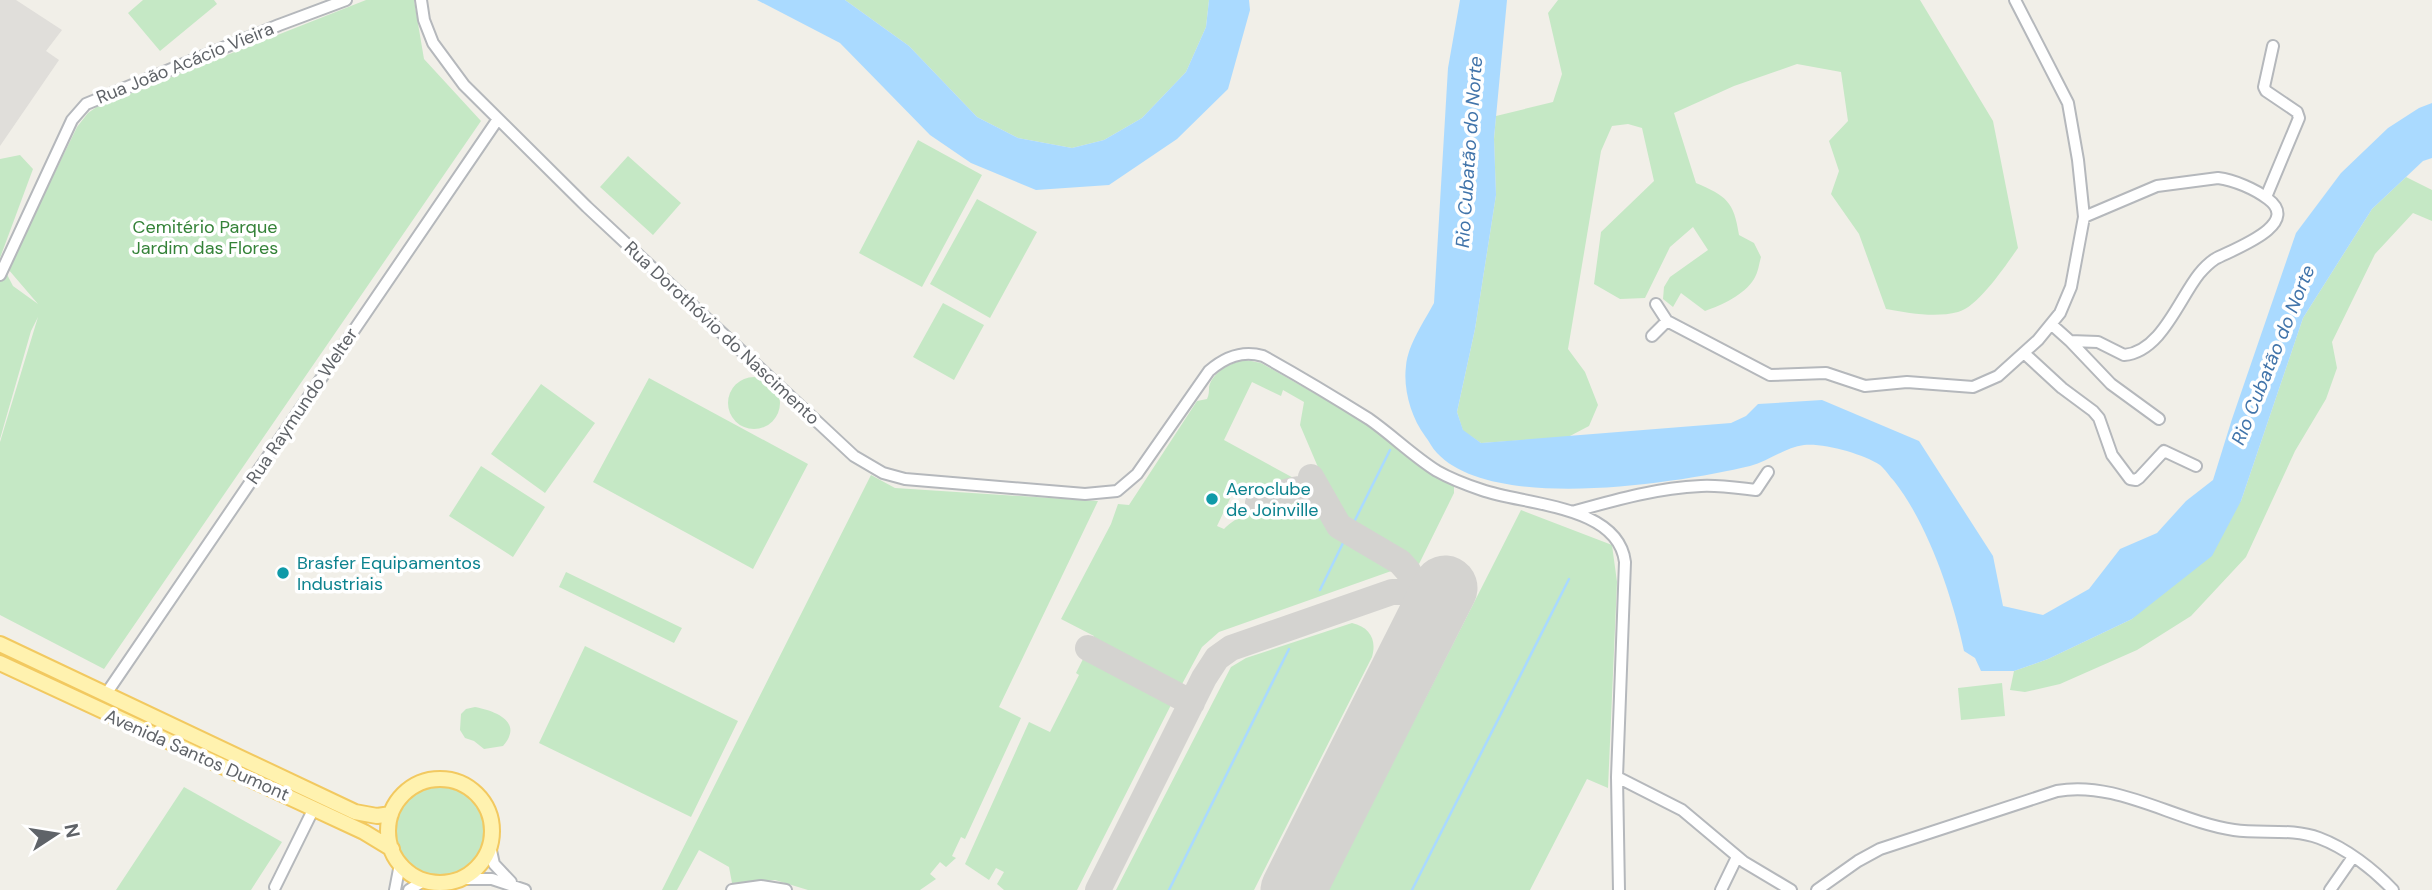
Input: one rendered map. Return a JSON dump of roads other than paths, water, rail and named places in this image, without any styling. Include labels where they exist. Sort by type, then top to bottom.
[{"type":"main road","name":"Avenida Santos Dumont","points":[[0,644],[355,811],[377,816],[391,814]]},
{"type":"main road","name":"Avenida Santos Dumont","points":[[0,663],[372,835],[392,849]]},
{"type":"main road","points":[[442,779],[458,782],[472,790],[483,802],[490,816],[490,846],[474,871],[461,878],[445,883],[425,880],[413,875],[400,864],[392,849],[388,832],[391,814],[399,799],[418,784],[442,779]]},
{"type":"street","name":"Rua João Acácio Vieira","points":[[0,275],[72,120],[86,104],[346,0]]},
{"type":"street","name":"Rua Dorothóvio do Nascimento","points":[[421,0],[428,33],[439,54],[464,85],[615,234],[855,456],[883,474],[905,479],[995,487],[1085,494],[1112,492],[1122,488],[1137,474],[1209,371],[1224,360],[1247,352],[1263,356],[1346,405],[1445,475],[1490,493],[1572,512]]},
{"type":"street","points":[[1656,304],[1667,321],[1770,375],[1826,373],[1865,386],[1907,382],[1973,387],[1998,376],[2024,353],[2060,313],[2071,287],[2084,218],[2080,168],[2068,103],[2015,0]]},
{"type":"street","points":[[2266,197],[2299,122],[2297,113],[2264,87],[2273,46]]},
{"type":"street","name":"Rua Raymundo Welter","points":[[106,694],[498,119]]},
{"type":"street","points":[[2070,341],[2098,342],[2124,355],[2147,346],[2176,312],[2204,268],[2269,230],[2274,224],[2276,210],[2266,197],[2227,179],[2208,178],[2158,186],[2084,218]]},
{"type":"street","points":[[1651,336],[1667,321]]},
{"type":"street","points":[[2051,324],[2111,384],[2159,419]]},
{"type":"street","points":[[2024,353],[2062,388],[2094,411],[2112,455],[2130,479],[2140,478],[2164,452],[2196,466]]},
{"type":"street","points":[[1572,512],[1664,489],[1703,486],[1756,490],[1769,472]]},
{"type":"street","points":[[1572,512],[1600,524],[1612,533],[1624,552],[1626,574],[1617,777],[1619,890]]},
{"type":"street","points":[[1617,777],[1682,810],[1737,857],[1791,890]]},
{"type":"street","points":[[1817,890],[1880,849],[2070,789],[2101,790],[2199,822],[2233,830],[2312,835],[2330,842],[2353,857],[2393,890]]},
{"type":"street","points":[[275,887],[314,808]]},
{"type":"street","points":[[490,846],[494,864],[520,888]]},
{"type":"street","points":[[1721,890],[1737,857]]},
{"type":"street","points":[[2330,890],[2353,857]]},
{"type":"street","points":[[395,890],[400,864]]},
{"type":"street","points":[[461,878],[492,879],[520,888]]},
{"type":"street","points":[[409,890],[425,880]]},
{"type":"street","points":[[732,890],[761,886],[786,890]]},
{"type":"water","points":[[757,0],[845,0],[909,46],[977,117],[1018,138],[1072,148],[1104,140],[1142,118],[1186,72],[1206,27],[1209,0],[1249,0],[1250,10],[1228,89],[1177,139],[1109,185],[1036,190],[971,163],[930,135],[840,43]]},
{"type":"water","name":"Rio Cubatão do Norte","points":[[1460,0],[1507,0],[1494,138],[1496,195],[1475,329],[1457,412],[1463,430],[1481,443],[1731,423],[1746,416],[1758,404],[1822,400],[1919,441],[1993,556],[2003,606],[2043,615],[2089,589],[2120,549],[2157,533],[2186,501],[2213,480],[2296,233],[2341,173],[2388,128],[2432,103],[2432,158],[2423,161],[2372,209],[2303,318],[2241,501],[2212,556],[2132,619],[2048,659],[2014,671],[1981,671],[1975,658],[1964,651],[1946,585],[1918,518],[1884,469],[1864,457],[1833,448],[1804,445],[1750,466],[1679,480],[1588,488],[1542,488],[1499,483],[1464,471],[1437,453],[1412,412],[1405,375],[1410,350],[1434,303],[1448,68]]},
{"type":"waterway","points":[[1354,522],[1390,450]]},
{"type":"waterway","points":[[1320,590],[1343,543]]},
{"type":"waterway","points":[[1412,890],[1569,579]]},
{"type":"waterway","points":[[1169,890],[1289,649]]},
{"type":"place","name":"Aeroclube de Joinville","points":[[1212,499]]},
{"type":"place","name":"Brasfer Equipamentos Industriais","points":[[283,573]]},
{"type":"park label","name":"Cemitério Parque Jardim das Flores","points":[[205,237]]}]
